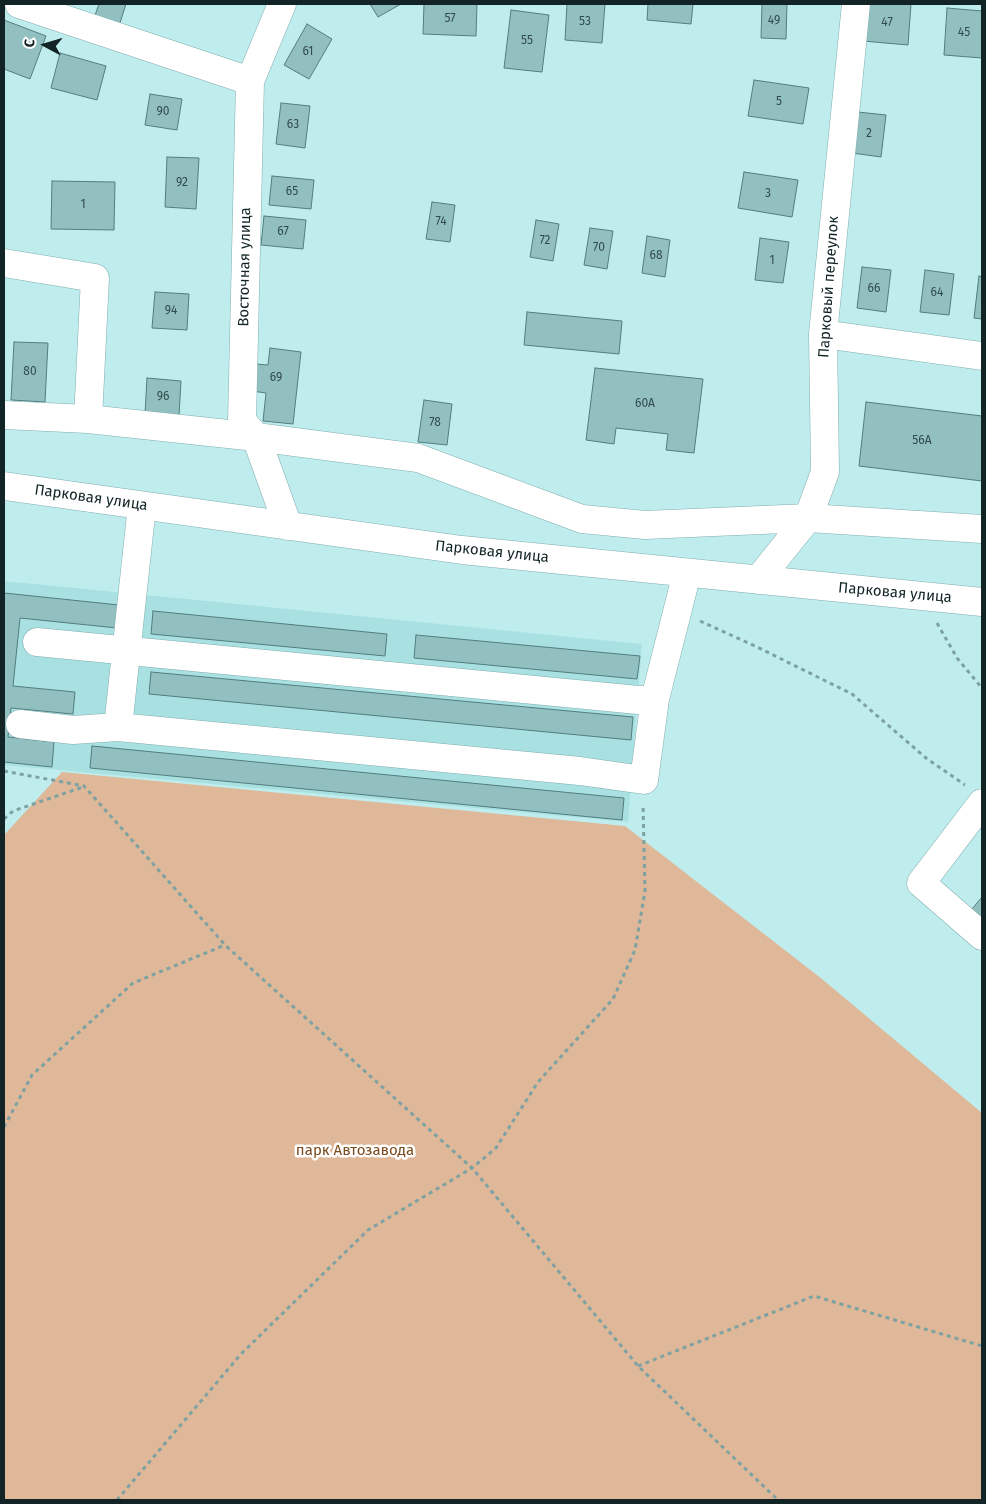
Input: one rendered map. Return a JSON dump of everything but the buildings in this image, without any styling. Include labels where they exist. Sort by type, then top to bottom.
[{"type":"street","points":[[19,4],[250,82]]},
{"type":"street","name":"Восточная улица","points":[[282,4],[250,82],[242,421],[256,437],[288,526]]},
{"type":"street","name":"Парковый переулок","points":[[758,580],[808,518],[825,472],[823,334],[856,4]]},
{"type":"street","points":[[4,263],[95,278],[88,419]]},
{"type":"street","points":[[823,334],[982,356]]},
{"type":"street","points":[[4,415],[88,419],[256,437],[418,458],[582,519],[644,525],[808,518],[982,528]]},
{"type":"street","name":"Парковая улица","points":[[4,486],[462,550],[982,602]]},
{"type":"street","points":[[118,727],[142,506]]},
{"type":"street","points":[[644,525],[650,569]]},
{"type":"street","points":[[20,724],[73,730],[118,727],[570,770],[644,780],[655,699],[687,573]]},
{"type":"street","points":[[37,642],[628,699],[655,699]]},
{"type":"street","points":[[974,794],[921,883],[982,936]]},
{"type":"path","points":[[921,596],[957,658],[982,688]]},
{"type":"path","points":[[677,611],[755,646],[852,694],[926,758],[974,794]]},
{"type":"path","points":[[4,771],[84,786],[225,945],[472,1168],[638,1366],[778,1500]]},
{"type":"path","points":[[117,1500],[242,1354],[368,1230],[472,1168],[496,1148],[538,1082],[613,999],[635,950],[645,891],[644,780]]},
{"type":"path","points":[[4,819],[13,811],[84,786]]},
{"type":"path","points":[[4,1127],[32,1075],[133,982],[225,945]]},
{"type":"path","points":[[638,1366],[814,1296],[982,1346]]},
{"type":"shaded area","points":[[4,581],[642,644],[628,822],[4,765]]},
{"type":"green space","name":"парк Автозавода","points":[[62,772],[625,826],[822,979],[982,1113],[982,1500],[4,1500],[4,835]]}]
